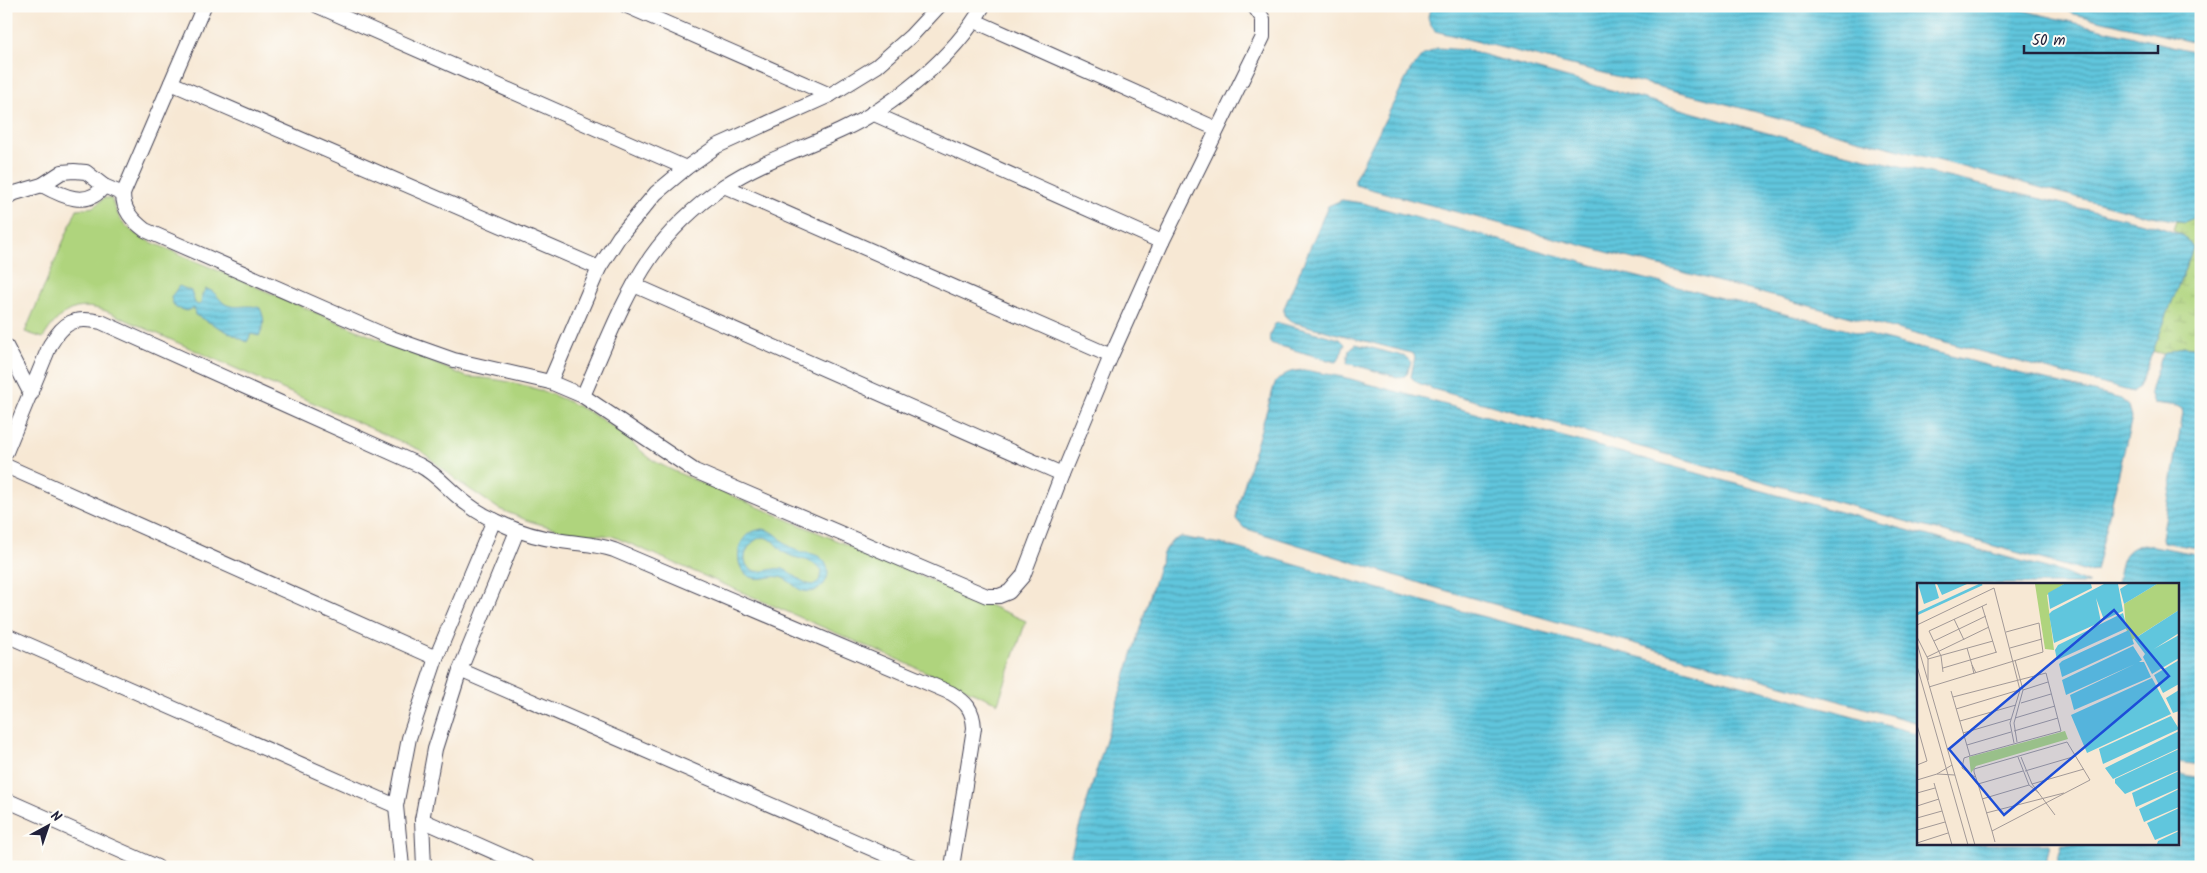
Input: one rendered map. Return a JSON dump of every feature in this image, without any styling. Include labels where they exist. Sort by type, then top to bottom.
[{"type":"street","points":[[204,6],[123,194],[123,204],[129,215],[145,230],[389,336],[454,360],[550,382],[583,396],[695,471],[987,596],[999,596],[1009,592],[1023,576],[1062,474],[1111,356],[1162,242],[1263,37],[1263,19],[1254,6]]},
{"type":"street","points":[[318,6],[686,168]]},
{"type":"street","points":[[627,6],[830,95]]},
{"type":"street","points":[[550,382],[599,268],[619,237],[656,194],[686,168],[717,146],[830,95],[877,66],[911,36],[939,6]]},
{"type":"street","points":[[583,396],[634,285],[652,256],[686,218],[724,186],[746,173],[842,130],[902,94],[938,63],[975,21],[983,6]]},
{"type":"street","points":[[975,21],[1217,129]]},
{"type":"street","points":[[171,83],[599,268]]},
{"type":"street","points":[[872,113],[1162,242]]},
{"type":"street","points":[[6,198],[15,193],[42,185],[62,172],[74,170],[86,172],[104,186],[123,194]]},
{"type":"street","points":[[42,185],[63,196],[87,198],[94,197],[104,186]]},
{"type":"street","points":[[724,186],[1111,356]]},
{"type":"street","points":[[634,285],[1062,474]]},
{"type":"street","points":[[6,452],[50,345],[65,326],[75,320],[86,319],[101,322],[419,465],[432,473],[457,496],[494,520],[517,530],[561,541],[589,544],[614,550],[951,693],[971,711],[974,728],[952,867]]},
{"type":"street","points":[[6,346],[31,394]]},
{"type":"street","points":[[6,466],[436,658]]},
{"type":"street","points":[[402,867],[396,806],[409,738],[436,658],[494,520]]},
{"type":"street","points":[[424,867],[422,820],[435,749],[460,670],[517,530]]},
{"type":"street","points":[[6,635],[396,806]]},
{"type":"street","points":[[460,670],[914,867]]},
{"type":"street","points":[[6,800],[157,867]]},
{"type":"street","points":[[422,820],[528,867]]},
{"type":"green space","points":[[104,198],[111,198],[123,222],[144,239],[467,377],[508,382],[548,393],[603,420],[620,432],[649,458],[676,472],[1026,621],[998,703],[612,536],[564,531],[529,521],[499,509],[459,482],[420,450],[106,311],[85,307],[69,311],[56,321],[43,338],[25,332],[77,209],[94,207]]},
{"type":"green space","points":[[2201,208],[2201,348],[2183,346],[2164,354],[2152,351],[2193,248],[2184,236],[2173,230],[2176,221],[2190,219]]},
{"type":"water","points":[[1432,6],[2005,6],[2201,53],[2201,209],[2194,218],[2184,222],[2136,213],[1700,97],[1435,31],[1428,19]]},
{"type":"water","points":[[2062,6],[2201,6],[2201,44],[2073,14]]},
{"type":"water","points":[[1437,48],[1466,50],[1811,145],[2156,226],[2184,236],[2193,248],[2139,387],[2133,392],[1355,185],[1355,178],[1410,71],[1422,56]]},
{"type":"water","points":[[1342,200],[1362,203],[1626,274],[2121,399],[2129,406],[2132,417],[2096,571],[2087,572],[1433,389],[1416,382],[1411,377],[1415,356],[1411,353],[1292,322],[1284,315],[1284,308],[1328,206]]},
{"type":"water","points":[[179,286],[191,291],[195,303],[198,305],[201,304],[202,295],[206,289],[212,291],[229,306],[260,308],[264,322],[259,336],[251,334],[247,342],[195,315],[194,308],[187,311],[176,308],[171,297]]},
{"type":"water","points":[[1279,323],[1340,339],[1345,344],[1338,361],[1335,362],[1270,343],[1272,330],[1275,324]]},
{"type":"water","points":[[1356,344],[1406,357],[1411,362],[1407,374],[1401,378],[1347,363],[1349,350]]},
{"type":"water","points":[[2183,346],[2201,348],[2201,549],[2163,542],[2162,538],[2183,413],[2182,409],[2177,406],[2154,403],[2150,392],[2160,359],[2164,354]]},
{"type":"water","points":[[1304,370],[1343,377],[2061,572],[2087,583],[1917,583],[1917,723],[1426,585],[1244,528],[1236,519],[1238,505],[1275,383],[1281,377],[1295,371]]},
{"type":"water","points":[[762,529],[771,532],[796,550],[818,556],[825,562],[828,570],[824,584],[819,589],[804,591],[780,577],[754,578],[748,576],[741,568],[739,562],[740,545],[746,536]],"holes":[[[767,538],[773,541],[785,553],[814,563],[821,571],[816,584],[805,583],[783,569],[755,571],[749,568],[745,558],[748,547],[757,539]]]},
{"type":"water","points":[[1181,537],[1226,545],[1415,599],[1666,664],[1917,734],[1917,846],[2050,846],[2045,867],[1067,867],[1163,553],[1172,541]]},
{"type":"water","points":[[2143,544],[2201,555],[2201,765],[2180,762],[2180,583],[2117,583],[2123,558],[2135,547]]},
{"type":"water","points":[[2180,774],[2201,778],[2201,867],[2056,867],[2061,846],[2180,846]]}]
